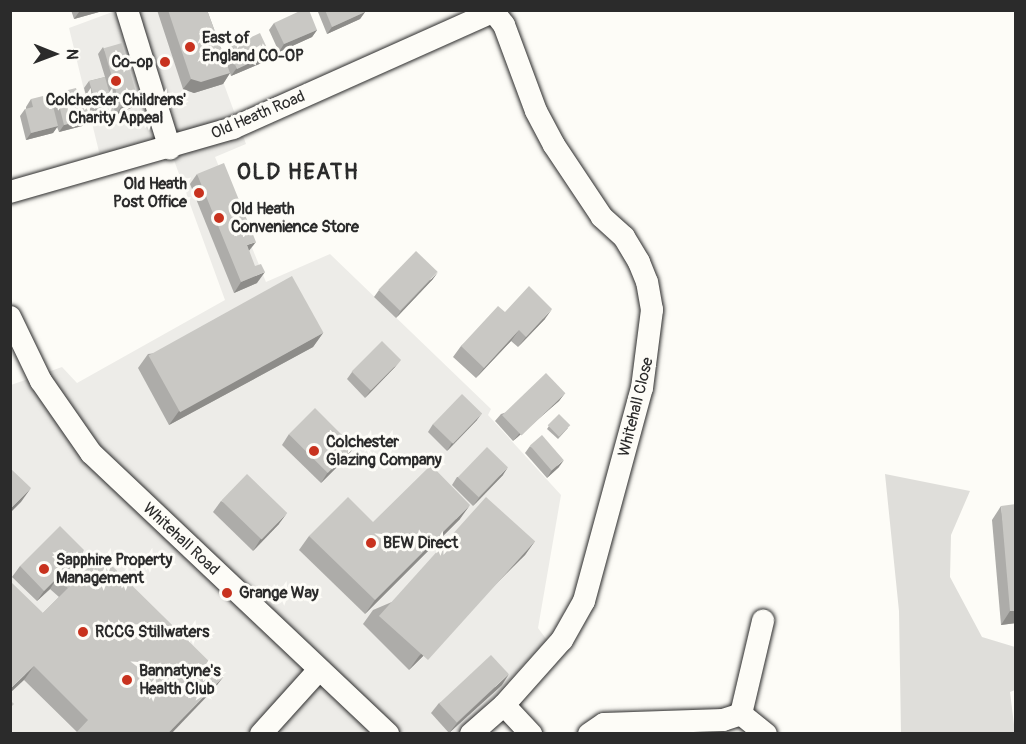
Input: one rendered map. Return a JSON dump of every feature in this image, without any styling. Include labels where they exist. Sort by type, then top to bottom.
[{"type":"street","points":[[127,10],[170,149]]},
{"type":"street","name":"Old Heath Road","points":[[10,192],[170,149],[233,128],[495,11]]},
{"type":"street","name":"Whitehall Close","points":[[471,734],[504,705],[562,640],[584,601],[642,388],[652,310],[647,282],[639,262],[624,237],[602,217],[554,145],[536,111],[504,25],[495,11]]},
{"type":"street","name":"Whitehall Road","points":[[10,317],[41,381],[91,453],[318,671],[388,734]]},
{"type":"street","points":[[741,714],[763,621]]},
{"type":"street","points":[[261,734],[318,671]]},
{"type":"street","points":[[504,705],[531,734]]},
{"type":"street","points":[[589,734],[604,724],[723,720],[741,714]]},
{"type":"street","points":[[741,714],[766,734]]},
{"type":"shaded area","points":[[115,11],[197,11],[246,144],[215,157],[266,282],[330,254],[491,409],[488,415],[561,495],[538,628],[547,640],[459,733],[11,734],[11,385],[62,367],[77,383],[225,300],[167,141],[100,156],[69,28]]},
{"type":"shaded area","points":[[885,474],[970,491],[951,535],[950,577],[982,637],[1015,647],[1015,690],[1010,692],[1015,733],[901,733],[899,611]]},
{"type":"building","name":"East of England CO-OP","points":[[168,10],[207,10],[230,73],[201,82],[191,79]]},
{"type":"building","points":[[302,10],[309,10],[317,30],[284,44],[274,23]]},
{"type":"building","points":[[325,10],[364,10],[365,12],[332,27]]},
{"type":"building","points":[[260,33],[270,54],[237,69],[227,48]]},
{"type":"building","points":[[122,43],[138,100],[120,105],[104,48]]},
{"type":"building","points":[[105,77],[116,116],[100,117],[89,81]]},
{"type":"building","points":[[76,88],[78,95],[85,94],[91,118],[64,125],[58,101],[66,99],[64,91]]},
{"type":"building","points":[[43,96],[45,103],[52,102],[58,126],[31,133],[25,109],[33,107],[31,99]]},
{"type":"building","points":[[224,163],[256,242],[247,245],[255,266],[261,264],[265,272],[241,282],[197,174]]},
{"type":"building","points":[[416,251],[438,272],[400,311],[378,290]]},
{"type":"building","points":[[292,276],[324,333],[180,412],[149,356]]},
{"type":"building","points":[[529,286],[552,309],[526,337],[519,330],[484,368],[461,346],[498,306],[505,312]]},
{"type":"building","points":[[382,341],[401,360],[371,390],[352,371]]},
{"type":"building","points":[[546,373],[565,393],[522,436],[502,415]]},
{"type":"building","points":[[462,394],[482,413],[453,444],[433,424]]},
{"type":"building","name":"Colchester Glazing Company","points":[[315,408],[354,447],[328,473],[289,434]]},
{"type":"building","points":[[559,414],[570,425],[559,437],[548,425]]},
{"type":"building","points":[[542,435],[564,460],[552,470],[530,445]]},
{"type":"building","points":[[487,447],[508,467],[479,497],[458,477]]},
{"type":"building","name":"BEW Direct","points":[[431,465],[470,505],[375,600],[309,536],[348,497],[373,522]]},
{"type":"building","points":[[10,468],[31,488],[10,509]]},
{"type":"building","points":[[247,474],[287,513],[262,540],[221,501]]},
{"type":"building","points":[[486,497],[535,541],[428,660],[379,616]]},
{"type":"building","points":[[1016,504],[1016,611],[1010,611],[1001,506]]},
{"type":"building","name":"Sapphire Property Management","points":[[60,526],[84,550],[62,573],[73,583],[68,588],[57,578],[44,591],[20,566]]},
{"type":"building","points":[[101,555],[224,676],[167,734],[75,734],[88,720],[34,666],[10,689],[10,581],[43,613]]},
{"type":"building","points":[[491,655],[509,674],[457,722],[439,703]]},
{"type":"place","name":"East of England CO-OP","points":[[190,47]]},
{"type":"place","name":"Co-op","points":[[165,62]]},
{"type":"place","name":"Colchester Childrens' Charity Appeal","points":[[116,81]]},
{"type":"place","name":"Old Heath Post Office","points":[[199,193]]},
{"type":"place","name":"Old Heath Convenience Store","points":[[219,218]]},
{"type":"place","name":"Colchester Glazing Company","points":[[314,451]]},
{"type":"place","name":"BEW Direct","points":[[371,543]]},
{"type":"place","name":"Sapphire Property Management","points":[[44,569]]},
{"type":"place","name":"Grange Way","points":[[227,593]]},
{"type":"place","name":"RCCG Stillwaters","points":[[83,632]]},
{"type":"place","name":"Bannatyne's Health Club","points":[[127,680]]},
{"type":"district","name":"OLD HEATH","points":[[298,173]]}]
